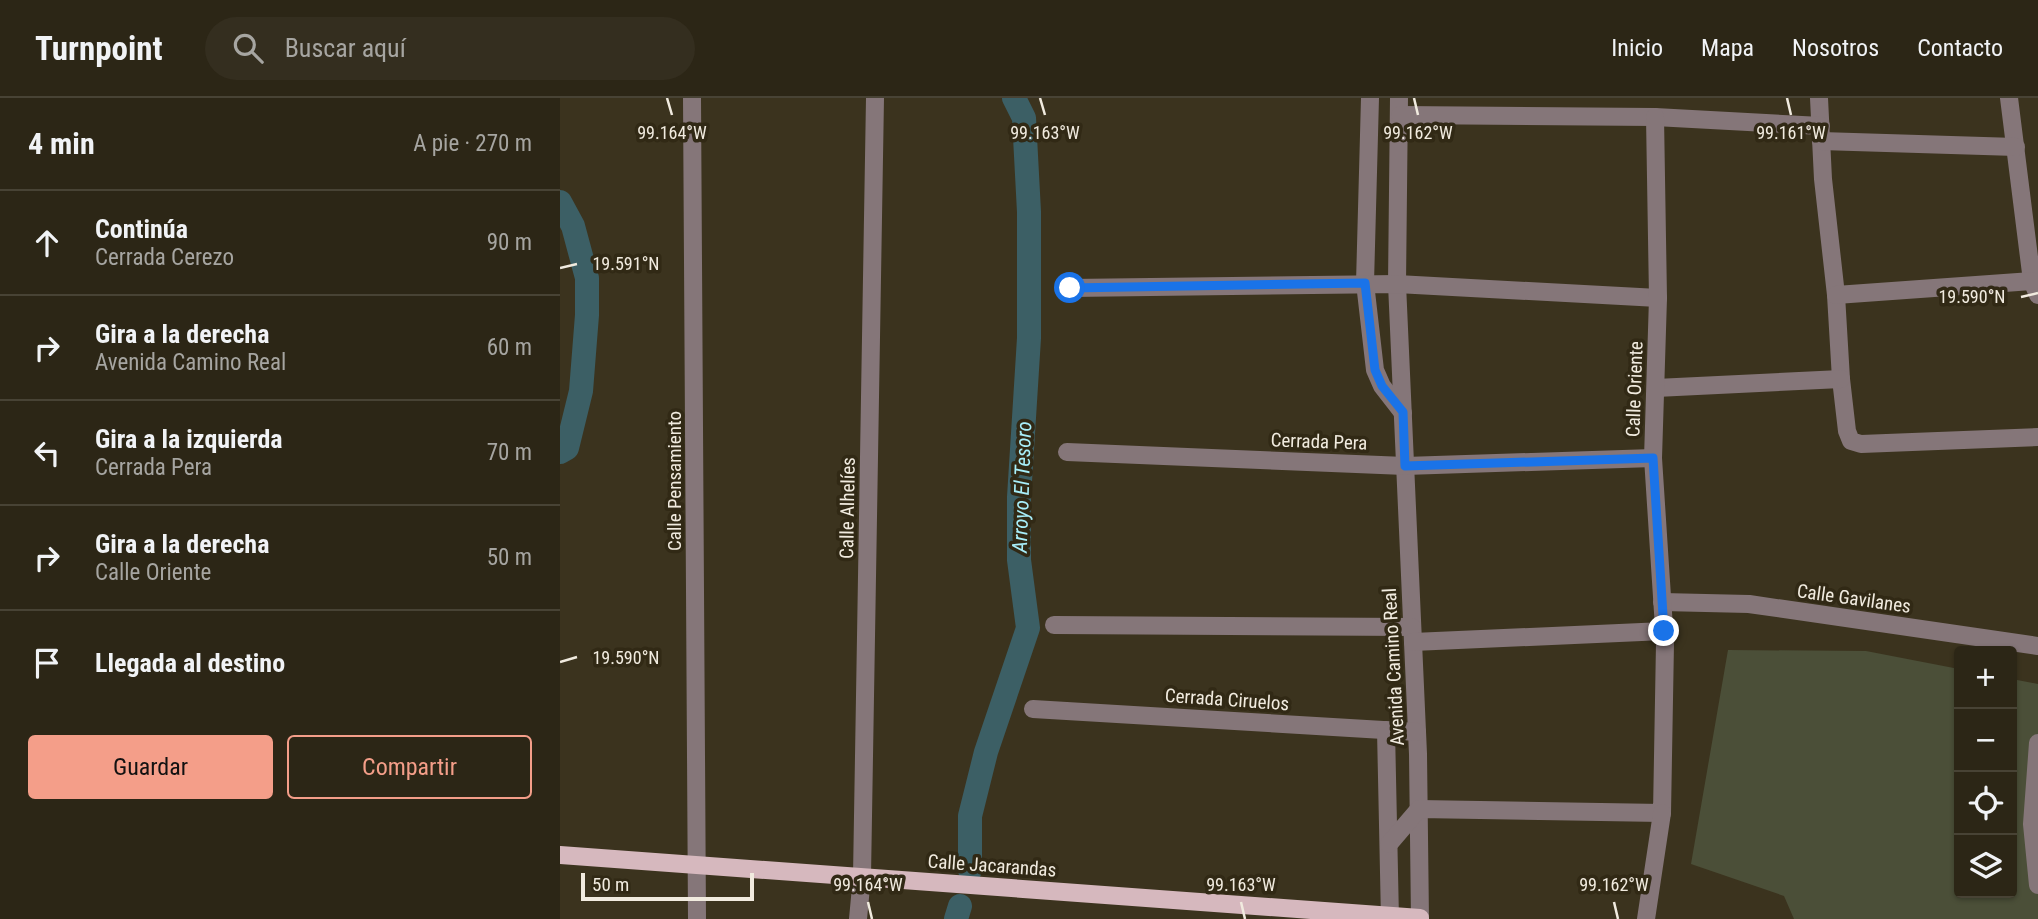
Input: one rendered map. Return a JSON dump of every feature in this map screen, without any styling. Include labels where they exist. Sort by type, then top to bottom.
[{"type":"main road","name":"Calle Jacarandas","points":[[560,855],[1420,918]]},
{"type":"street","name":"Calle Pensamiento","points":[[692,98],[697,919]]},
{"type":"street","name":"Calle Alhelíes","points":[[858,919],[862,876],[875,98]]},
{"type":"street","points":[[1370,98],[1365,283],[1375,370],[1382,386],[1403,412]]},
{"type":"street","points":[[1526,98],[1527,117]]},
{"type":"street","points":[[1819,98],[1823,179],[1836,295],[1841,379],[1847,431],[1851,441],[1861,444],[2038,437]]},
{"type":"street","points":[[1836,295],[2035,288],[2009,98]]},
{"type":"street","points":[[1400,106],[1527,117],[1655,117],[1821,134],[2016,147]]},
{"type":"street","name":"Avenida Camino Real","points":[[1400,106],[1397,284],[1417,732],[1420,918]]},
{"type":"street","name":"Calle Oriente","points":[[1646,919],[1662,813],[1664,631],[1653,458],[1658,298],[1655,117]]},
{"type":"street","points":[[1070,288],[1365,283],[1658,298]]},
{"type":"street","points":[[1656,388],[1841,379]]},
{"type":"street","name":"Cerrada Pera","points":[[1066,452],[1405,466],[1653,458]]},
{"type":"street","name":"Calle Gavilanes","points":[[1662,602],[1749,604],[2038,646]]},
{"type":"street","points":[[1054,625],[1413,635],[1664,631]]},
{"type":"street","name":"Cerrada Ciruelos","points":[[1033,709],[1417,732]]},
{"type":"street","points":[[1386,730],[1390,917]]},
{"type":"street","points":[[2038,743],[2032,824],[2038,886]]},
{"type":"street","points":[[1388,844],[1419,809],[1662,813]]},
{"type":"green space","points":[[1728,650],[1866,651],[1954,668],[1954,898],[2017,898],[2017,680],[2038,684],[2038,919],[1794,919],[1784,896],[1691,864]]},
{"type":"waterway","name":"Arroyo El Tesoro","points":[[970,870],[970,816],[986,752],[1028,628],[1019,560],[1019,497],[1029,338],[1029,212],[1024,118],[1014,98]]},
{"type":"waterway","points":[[560,202],[573,226],[587,278],[581,391],[567,448],[560,452]]},
{"type":"waterway","name":"Arroyo El Tesoro","points":[[956,919],[960,906]]},
{"type":"route","points":[[1070,288],[1365,283],[1375,370],[1382,386],[1403,412],[1405,466],[1653,458],[1664,631]]}]
